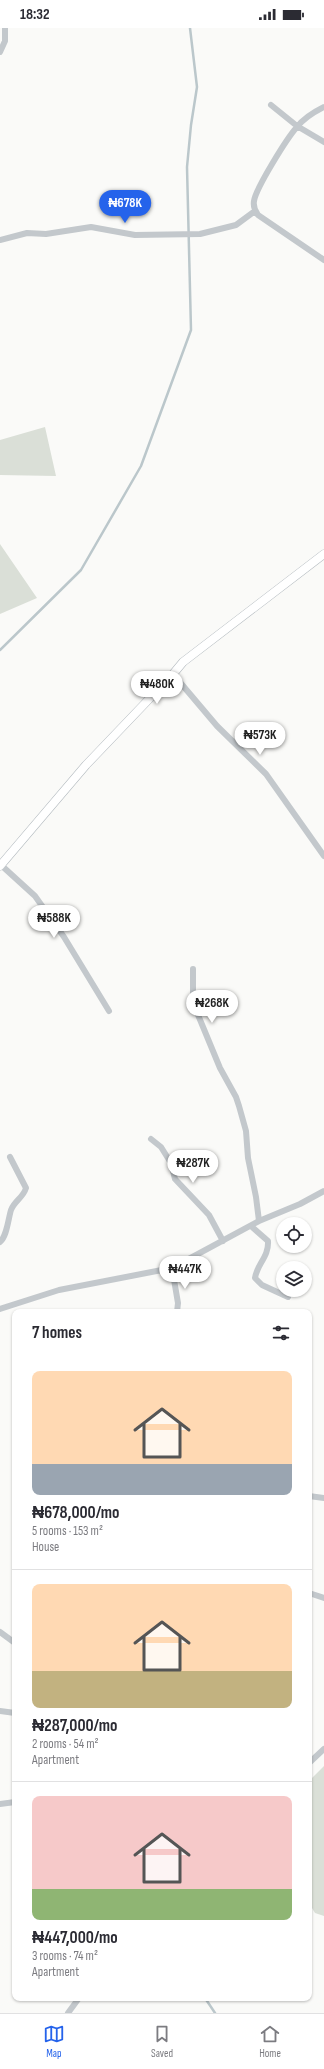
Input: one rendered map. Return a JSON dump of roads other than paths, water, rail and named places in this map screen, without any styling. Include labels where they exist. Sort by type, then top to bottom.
[{"type":"main road","points":[[0,866],[86,765],[183,662],[199,648],[324,554]]},
{"type":"street","points":[[0,52],[5,41],[5,28]]},
{"type":"street","points":[[271,105],[297,126],[324,142]]},
{"type":"street","points":[[255,211],[255,195],[297,126],[313,113],[324,107]]},
{"type":"street","points":[[0,240],[27,233],[46,234],[91,227],[135,235],[200,234],[236,225],[255,211]]},
{"type":"street","points":[[255,211],[324,260]]},
{"type":"street","points":[[173,674],[217,726],[266,774],[324,856]]},
{"type":"street","points":[[0,866],[35,896],[64,937],[110,1011]]},
{"type":"street","points":[[193,968],[193,1002],[226,1080],[236,1097],[246,1131],[248,1158],[259,1221]]},
{"type":"street","points":[[151,1139],[161,1147],[171,1163],[175,1179],[209,1215],[223,1240]]},
{"type":"street","points":[[0,1242],[4,1239],[12,1209],[17,1200],[24,1195],[26,1188],[10,1157]]},
{"type":"street","points":[[0,1309],[59,1290],[172,1268],[259,1221],[300,1204],[324,1191]]},
{"type":"street","points":[[251,1226],[268,1240],[267,1254],[256,1270],[255,1278],[262,1285],[276,1291]]},
{"type":"street","points":[[172,1268],[178,1303],[177,1309]]},
{"type":"street","points":[[312,1496],[324,1498]]},
{"type":"street","points":[[312,1594],[324,1598]]},
{"type":"street","points":[[0,1632],[12,1641]]},
{"type":"street","points":[[0,1711],[12,1713]]},
{"type":"street","points":[[312,1760],[324,1749]]},
{"type":"street","points":[[0,1804],[12,1802]]},
{"type":"street","points":[[68,2013],[77,2001]]},
{"type":"waterway","points":[[0,650],[81,570],[141,466],[191,330],[187,167],[191,125],[197,87],[190,28]]},
{"type":"waterway","points":[[207,2001],[215,2013]]}]
